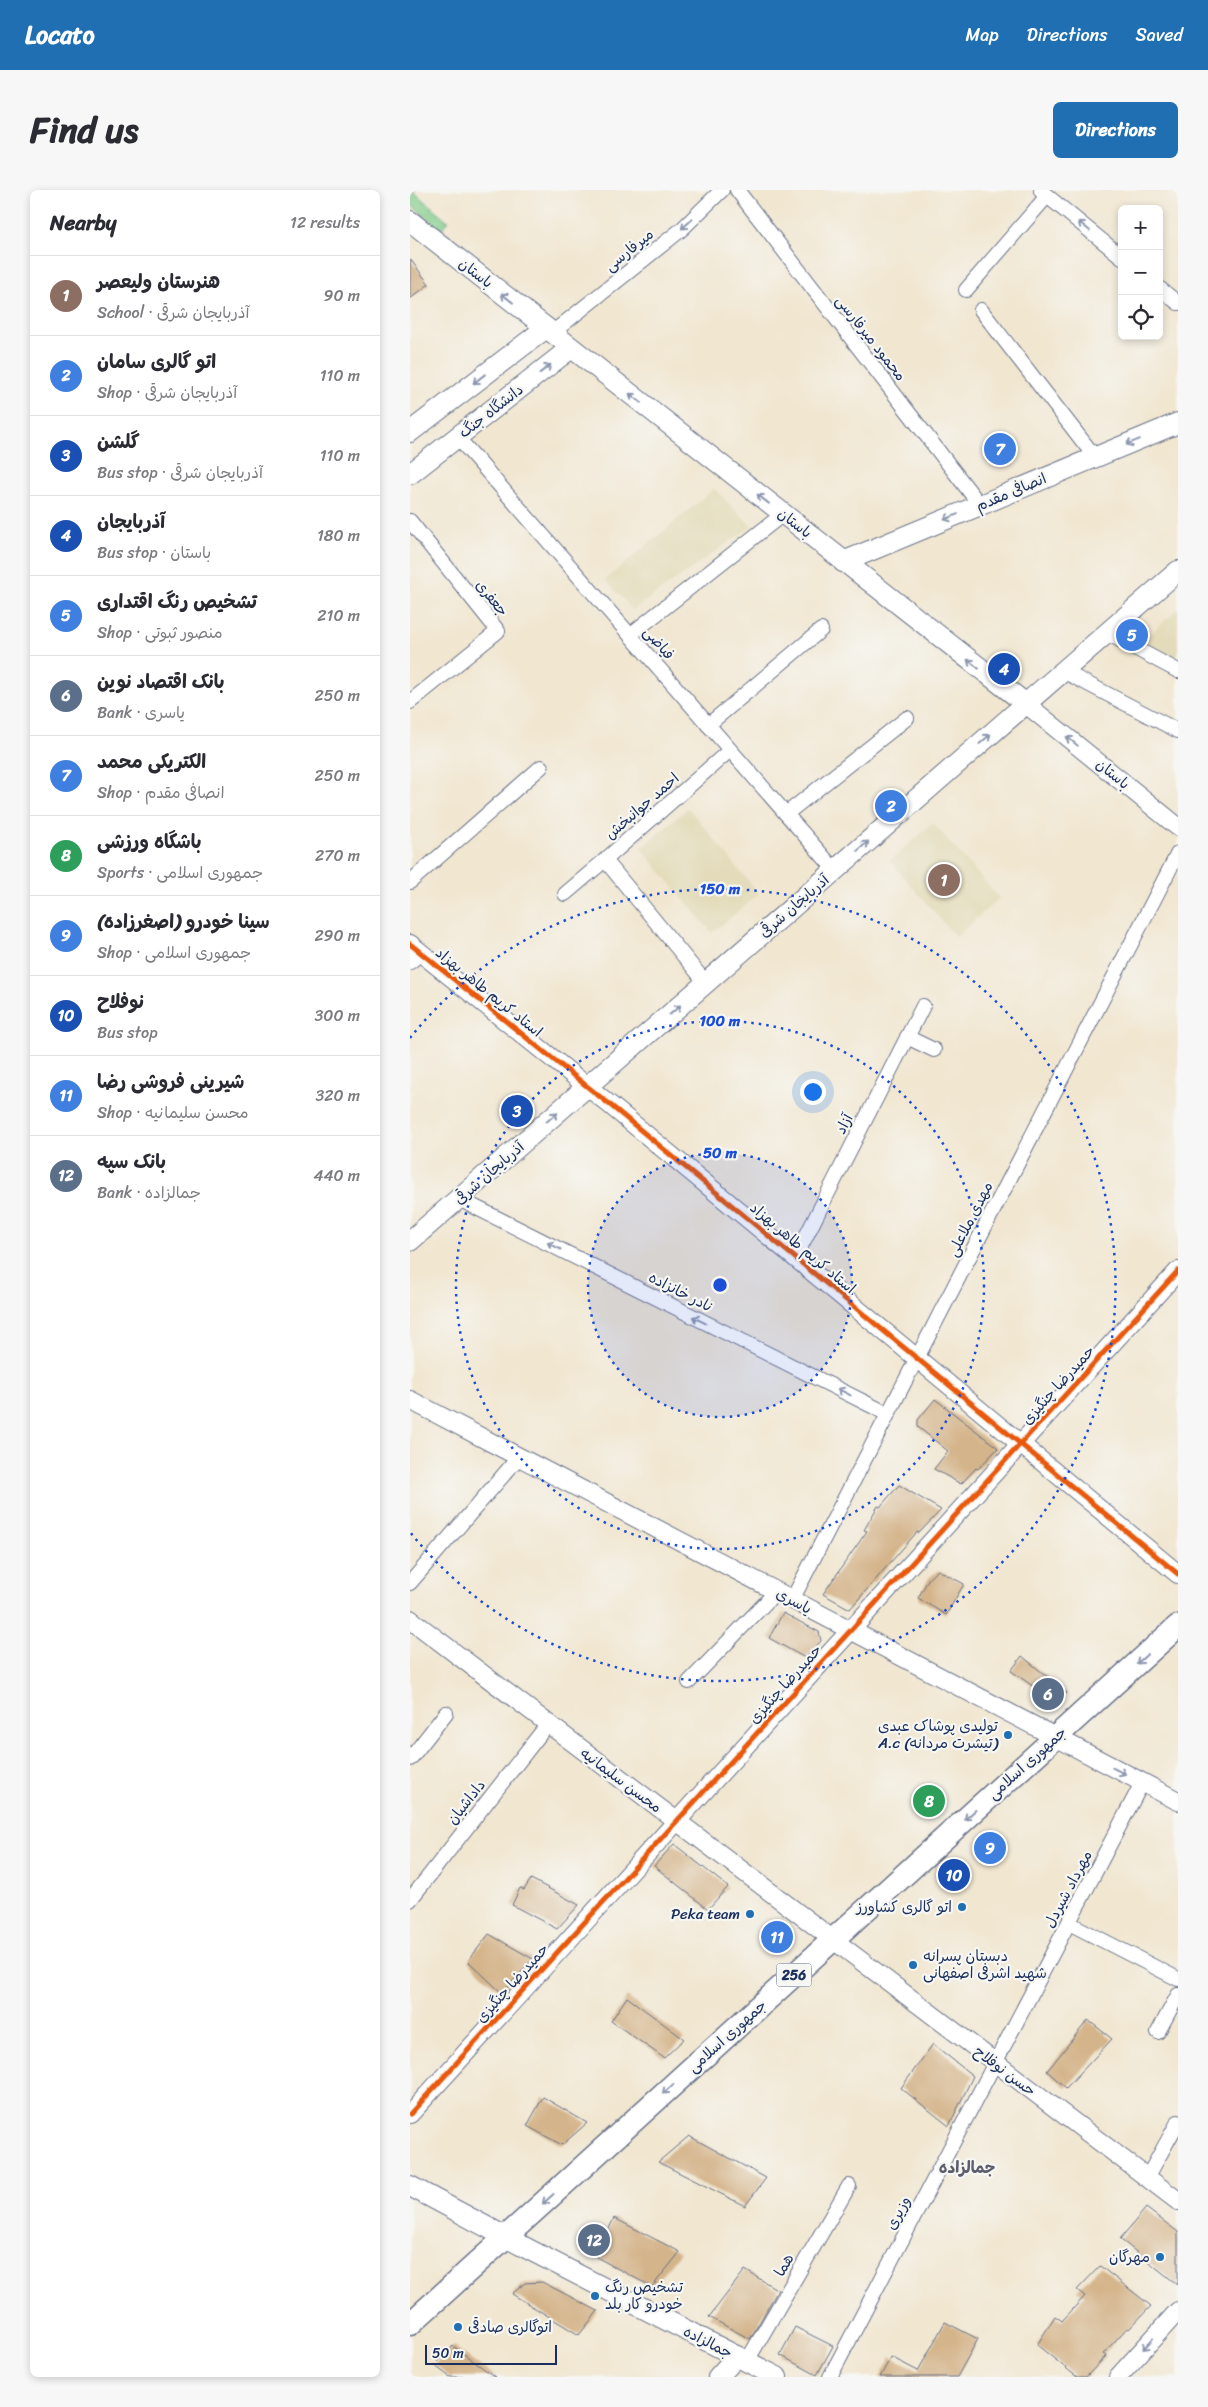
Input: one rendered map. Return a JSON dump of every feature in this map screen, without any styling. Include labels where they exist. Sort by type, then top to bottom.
[{"type":"main road","name":"باستان","points":[[410,221],[1026,704]]},
{"type":"main road","points":[[410,432],[549,330]]},
{"type":"main road","name":"دانشگاه جنگ","points":[[410,474],[571,348]]},
{"type":"main road","name":"انصافی مقدم","points":[[843,562],[1178,423]]},
{"type":"main road","name":"آذربایجان شرقی","points":[[410,1241],[1178,571]]},
{"type":"main road","name":"جمهوری اسلامی","points":[[410,2324],[1178,1626]]},
{"type":"main road","name":"جمالزاده","points":[[410,2186],[777,2377]]},
{"type":"main road","points":[[718,2377],[742,2359]]},
{"type":"street","name":"میرفارسی","points":[[549,330],[682,229],[722,190]]},
{"type":"street","name":"محمود میرفارسی","points":[[737,190],[980,505]]},
{"type":"street","points":[[966,290],[1043,193],[1118,254]]},
{"type":"street","points":[[1163,291],[1178,303]]},
{"type":"street","points":[[981,310],[1095,457]]},
{"type":"street","name":"فیاضی","points":[[458,438],[835,870]]},
{"type":"street","points":[[630,635],[783,514]]},
{"type":"street","name":"جعفری","points":[[410,521],[498,631],[410,702]]},
{"type":"street","points":[[708,725],[822,630]]},
{"type":"street","points":[[1107,633],[1178,671]]},
{"type":"street","points":[[1063,671],[1178,731]]},
{"type":"street","name":"باستان","points":[[1026,704],[1178,827]]},
{"type":"street","points":[[786,814],[907,718]]},
{"type":"street","name":"احمد جوانبخش","points":[[706,983],[605,860],[730,750]]},
{"type":"street","points":[[410,882],[541,767]]},
{"type":"street","name":"مهدی ملاعلی","points":[[792,1600],[1178,853]]},
{"type":"street","points":[[565,894],[605,860]]},
{"type":"street","name":"استاد کریم طاهر بهزاد","points":[[414,953],[587,1087],[1178,1574]]},
{"type":"street","name":"آزاد","points":[[795,1258],[923,1006]]},
{"type":"street","points":[[907,1038],[934,1050]]},
{"type":"street","name":"نادر خانزاده","points":[[459,1199],[888,1414]]},
{"type":"street","name":"حمیدرضا چنگیزی","points":[[411,2110],[1178,1271]]},
{"type":"street","name":"یاسری","points":[[410,1400],[1178,1801]]},
{"type":"street","points":[[410,1583],[519,1457]]},
{"type":"street","points":[[688,1682],[776,1592]]},
{"type":"street","name":"محسن سلیمانیه","points":[[410,1619],[832,1941]]},
{"type":"street","points":[[410,1759],[446,1713]]},
{"type":"street","name":"داداشیان","points":[[410,1900],[548,1724]]},
{"type":"street","name":"مهرداد شیردل","points":[[995,2063],[1142,1783]]},
{"type":"street","points":[[1069,1923],[1178,1980]]},
{"type":"street","name":"حسن نوفلاح","points":[[832,1941],[1178,2201]]},
{"type":"street","points":[[1158,2032],[1178,1995]]},
{"type":"street","name":"وزیری","points":[[830,2377],[995,2063]]},
{"type":"street","points":[[1147,2178],[1178,2122]]},
{"type":"street","name":"هما","points":[[742,2359],[849,2186]]},
{"type":"street","points":[[1118,2377],[1178,2311]]},
{"type":"shaded area","points":[[714,489],[752,526],[633,610],[605,580]]},
{"type":"shaded area","points":[[1178,609],[1178,664],[1139,644]]},
{"type":"shaded area","points":[[688,808],[759,894],[712,933],[641,848]]},
{"type":"shaded area","points":[[933,823],[999,898],[956,937],[890,861]]},
{"type":"green space","points":[[414,192],[448,221],[441,230],[410,204],[410,196]]},
{"type":"building","points":[[410,259],[429,284],[410,299]]},
{"type":"building","points":[[935,1399],[998,1448],[961,1484],[934,1469],[948,1451],[918,1427],[918,1420]]},
{"type":"building","points":[[899,1485],[941,1510],[919,1533],[917,1532],[850,1609],[823,1594],[867,1531],[864,1530],[878,1506],[880,1507]]},
{"type":"building","points":[[938,1570],[964,1584],[946,1615],[918,1598],[929,1578]]},
{"type":"building","points":[[783,1613],[819,1632],[821,1641],[805,1658],[769,1638]]},
{"type":"building","points":[[1022,1656],[1067,1693],[1056,1702],[1011,1671]]},
{"type":"building","points":[[674,1844],[728,1887],[708,1909],[654,1866]]},
{"type":"building","points":[[531,1879],[579,1905],[557,1929],[512,1905],[520,1888],[524,1890]]},
{"type":"building","points":[[489,1934],[533,1959],[502,1993],[468,1961]]},
{"type":"building","points":[[627,1997],[684,2039],[664,2058],[611,2021]]},
{"type":"building","points":[[1088,2020],[1112,2039],[1066,2088],[1047,2071]]},
{"type":"building","points":[[933,2044],[973,2076],[949,2126],[901,2088]]},
{"type":"building","points":[[543,2097],[587,2123],[562,2145],[527,2126]]},
{"type":"building","points":[[689,2136],[766,2178],[745,2206],[658,2162]]},
{"type":"building","name":"مهرگان","points":[[1146,2208],[1178,2232],[1178,2285],[1120,2239]]},
{"type":"building","points":[[614,2218],[680,2252],[652,2287],[596,2257]]},
{"type":"building","points":[[1100,2266],[1151,2306],[1103,2354],[1106,2356],[1086,2377],[1077,2377],[1037,2345],[1055,2316],[1062,2321],[1085,2296],[1077,2290]]},
{"type":"building","points":[[745,2270],[778,2290],[750,2339],[709,2317]]},
{"type":"building","points":[[542,2282],[598,2311],[579,2335],[512,2294],[525,2283]]},
{"type":"building","points":[[945,2322],[978,2339],[957,2377],[880,2377],[891,2357],[918,2371]]},
{"type":"building","points":[[795,2327],[833,2346],[817,2375],[780,2355]]},
{"type":"building","points":[[453,2346],[495,2377],[450,2377],[434,2365]]},
{"type":"cycle path","points":[[410,944],[609,1104],[1178,1574]]},
{"type":"cycle path","points":[[410,2114],[1178,1271]]},
{"type":"place","name":"الکتریکی محمد","points":[[1000,449]]},
{"type":"place","name":"تشخیص رنگ اقتداری","points":[[1132,635]]},
{"type":"place","name":"آذربایجان","points":[[1004,669]]},
{"type":"place","name":"اتو گالری سامان","points":[[891,806]]},
{"type":"place","name":"هنرستان ولیعصر","points":[[944,880]]},
{"type":"place","name":"گلشن","points":[[517,1111]]},
{"type":"place","name":"بانک اقتصاد نوین","points":[[1048,1694]]},
{"type":"place","name":"تولیدی پوشاک عبدی A.c (تیشرت مردانه)","points":[[1008,1735]]},
{"type":"place","name":"باشگاه ورزشی","points":[[929,1801]]},
{"type":"place","name":"سینا خودرو (اصغرزاده)","points":[[990,1848]]},
{"type":"place","name":"نوفلاح","points":[[954,1875]]},
{"type":"place","name":"اتو گالری کشاورز","points":[[962,1907]]},
{"type":"place","name":"Peka team","points":[[750,1914]]},
{"type":"place","name":"شیرینی فروشی رضا","points":[[777,1937]]},
{"type":"place","name":"دبستان پسرانه شهید اشرفی اصفهانی","points":[[913,1965]]},
{"type":"place","name":"بانک سپه","points":[[594,2240]]},
{"type":"place","name":"مهرگان","points":[[1160,2257]]},
{"type":"place","name":"تشخیص رنگ خودرو کار بلد","points":[[595,2296]]},
{"type":"place","name":"اتوگالری صادقی","points":[[458,2327]]},
{"type":"district","name":"جمالزاده","points":[[967,2167]]}]
